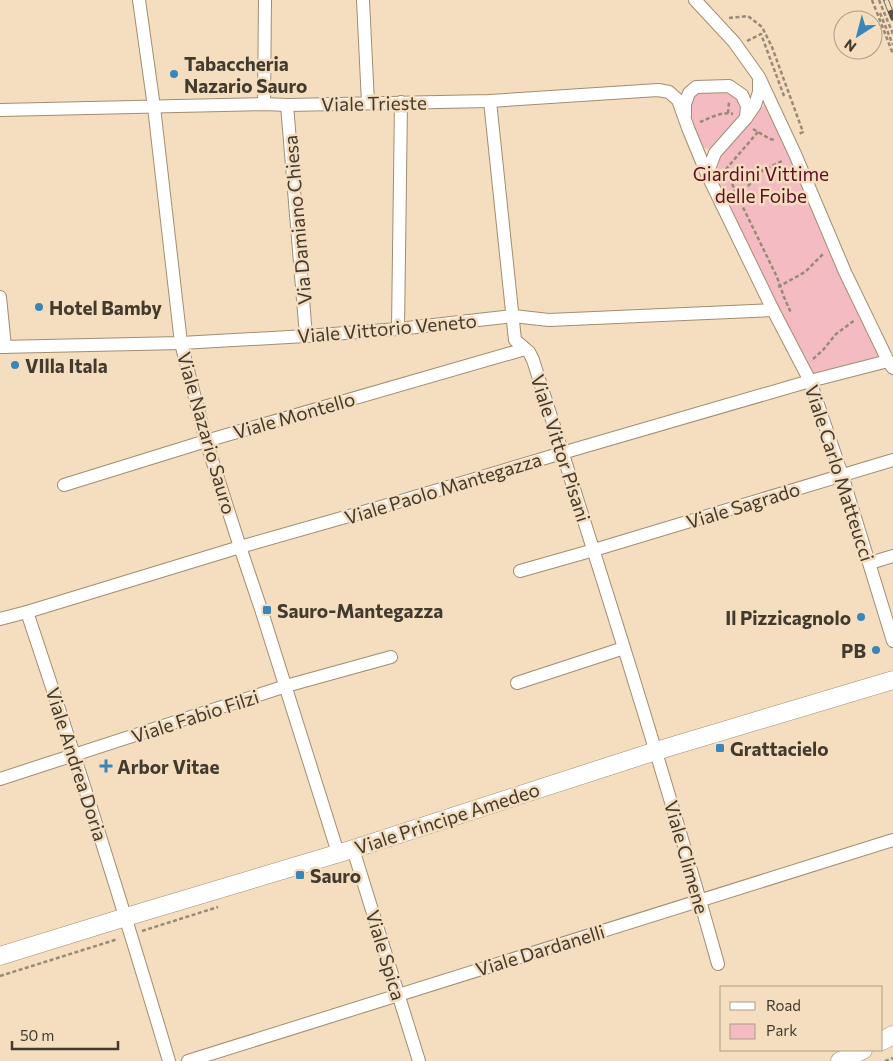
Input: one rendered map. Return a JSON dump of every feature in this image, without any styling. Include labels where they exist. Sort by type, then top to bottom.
[{"type":"street","name":"Viale Nazario Sauro","points":[[139,0],[154,107],[181,343],[206,440],[240,547],[286,686],[346,851]]},
{"type":"street","points":[[264,104],[265,0]]},
{"type":"street","points":[[363,0],[368,103]]},
{"type":"street","points":[[695,0],[737,46],[758,77],[795,154],[833,243],[890,365]]},
{"type":"street","points":[[708,174],[715,153],[755,105],[760,92],[758,77]]},
{"type":"street","points":[[715,153],[706,154],[697,150],[685,120],[685,104],[689,93],[696,87],[729,86],[742,95],[747,106],[746,118]]},
{"type":"street","name":"Viale Trieste","points":[[0,110],[490,101],[658,90],[669,92],[678,100],[685,120]]},
{"type":"street","name":"Viale Vittor Pisani","points":[[490,101],[515,340],[530,352],[533,360],[656,751]]},
{"type":"street","points":[[398,329],[400,102]]},
{"type":"street","name":"Via Damiano Chiesa","points":[[287,105],[306,336]]},
{"type":"street","name":"Viale Carlo Matteucci","points":[[697,150],[773,310],[810,381],[842,475],[893,641]]},
{"type":"street","points":[[0,298],[2,347]]},
{"type":"street","name":"Viale Vittorio Veneto","points":[[2,347],[181,343],[306,336],[398,329],[513,316],[549,320],[773,310]]},
{"type":"street","name":"Viale Montello","points":[[64,485],[206,440],[525,349]]},
{"type":"street","name":"Viale Paolo Mantegazza","points":[[0,619],[562,452],[810,381],[890,365]]},
{"type":"street","name":"Viale Sagrado","points":[[520,571],[893,460]]},
{"type":"street","points":[[870,563],[893,556]]},
{"type":"street","name":"Viale Andrea Doria","points":[[27,612],[75,755],[169,1061]]},
{"type":"street","points":[[517,683],[624,648]]},
{"type":"street","name":"Viale Fabio Filzi","points":[[0,779],[286,686],[391,657]]},
{"type":"street","name":"Viale Principe Amedeo","points":[[0,956],[346,851],[656,751],[893,680]]},
{"type":"street","name":"Viale Climene","points":[[656,751],[718,964]]},
{"type":"street","name":"Viale Dardanelli","points":[[188,1061],[893,840]]},
{"type":"street","name":"Viale Spica","points":[[346,851],[399,995],[419,1061]]},
{"type":"street","points":[[840,1061],[862,1051]]},
{"type":"path","points":[[872,0],[892,48]]},
{"type":"path","points":[[879,0],[893,34]]},
{"type":"path","points":[[750,18],[762,27],[770,42],[804,132],[798,134]]},
{"type":"path","points":[[883,22],[893,54]]},
{"type":"path","points":[[737,46],[761,34],[786,100]]},
{"type":"path","points":[[758,132],[726,169],[777,277],[792,315]]},
{"type":"path","points":[[721,202],[748,186],[763,170],[795,154]]},
{"type":"path","points":[[766,292],[805,272],[833,243]]},
{"type":"path","points":[[802,365],[823,350],[836,334],[852,323],[864,311]]},
{"type":"path","points":[[813,358],[823,378]]},
{"type":"path","points":[[885,1061],[893,1058]]},
{"type":"green space","name":"Giardini Vittime delle Foibe","points":[[698,91],[730,91],[740,98],[743,108],[742,117],[714,148],[707,149],[702,147],[692,126],[689,111],[690,103]]},
{"type":"green space","name":"Giardini Vittime delle Foibe","points":[[765,104],[882,358],[812,375],[713,174],[719,156]]},
{"type":"railway","points":[[886,0],[893,18]]},
{"type":"place","name":"Tabaccheria Nazario Sauro","points":[[174,74]]},
{"type":"place","name":"Hotel Bamby","points":[[39,307]]},
{"type":"place","name":"VIlla Itala","points":[[15,365]]},
{"type":"place","name":"Sauro-Mantegazza","points":[[267,610]]},
{"type":"place","name":"Il Pizzicagnolo","points":[[861,617]]},
{"type":"place","name":"PB","points":[[876,650]]},
{"type":"place","name":"Grattacielo","points":[[720,748]]},
{"type":"place","name":"Arbor Vitae","points":[[106,766]]},
{"type":"place","name":"Sauro","points":[[300,875]]}]
